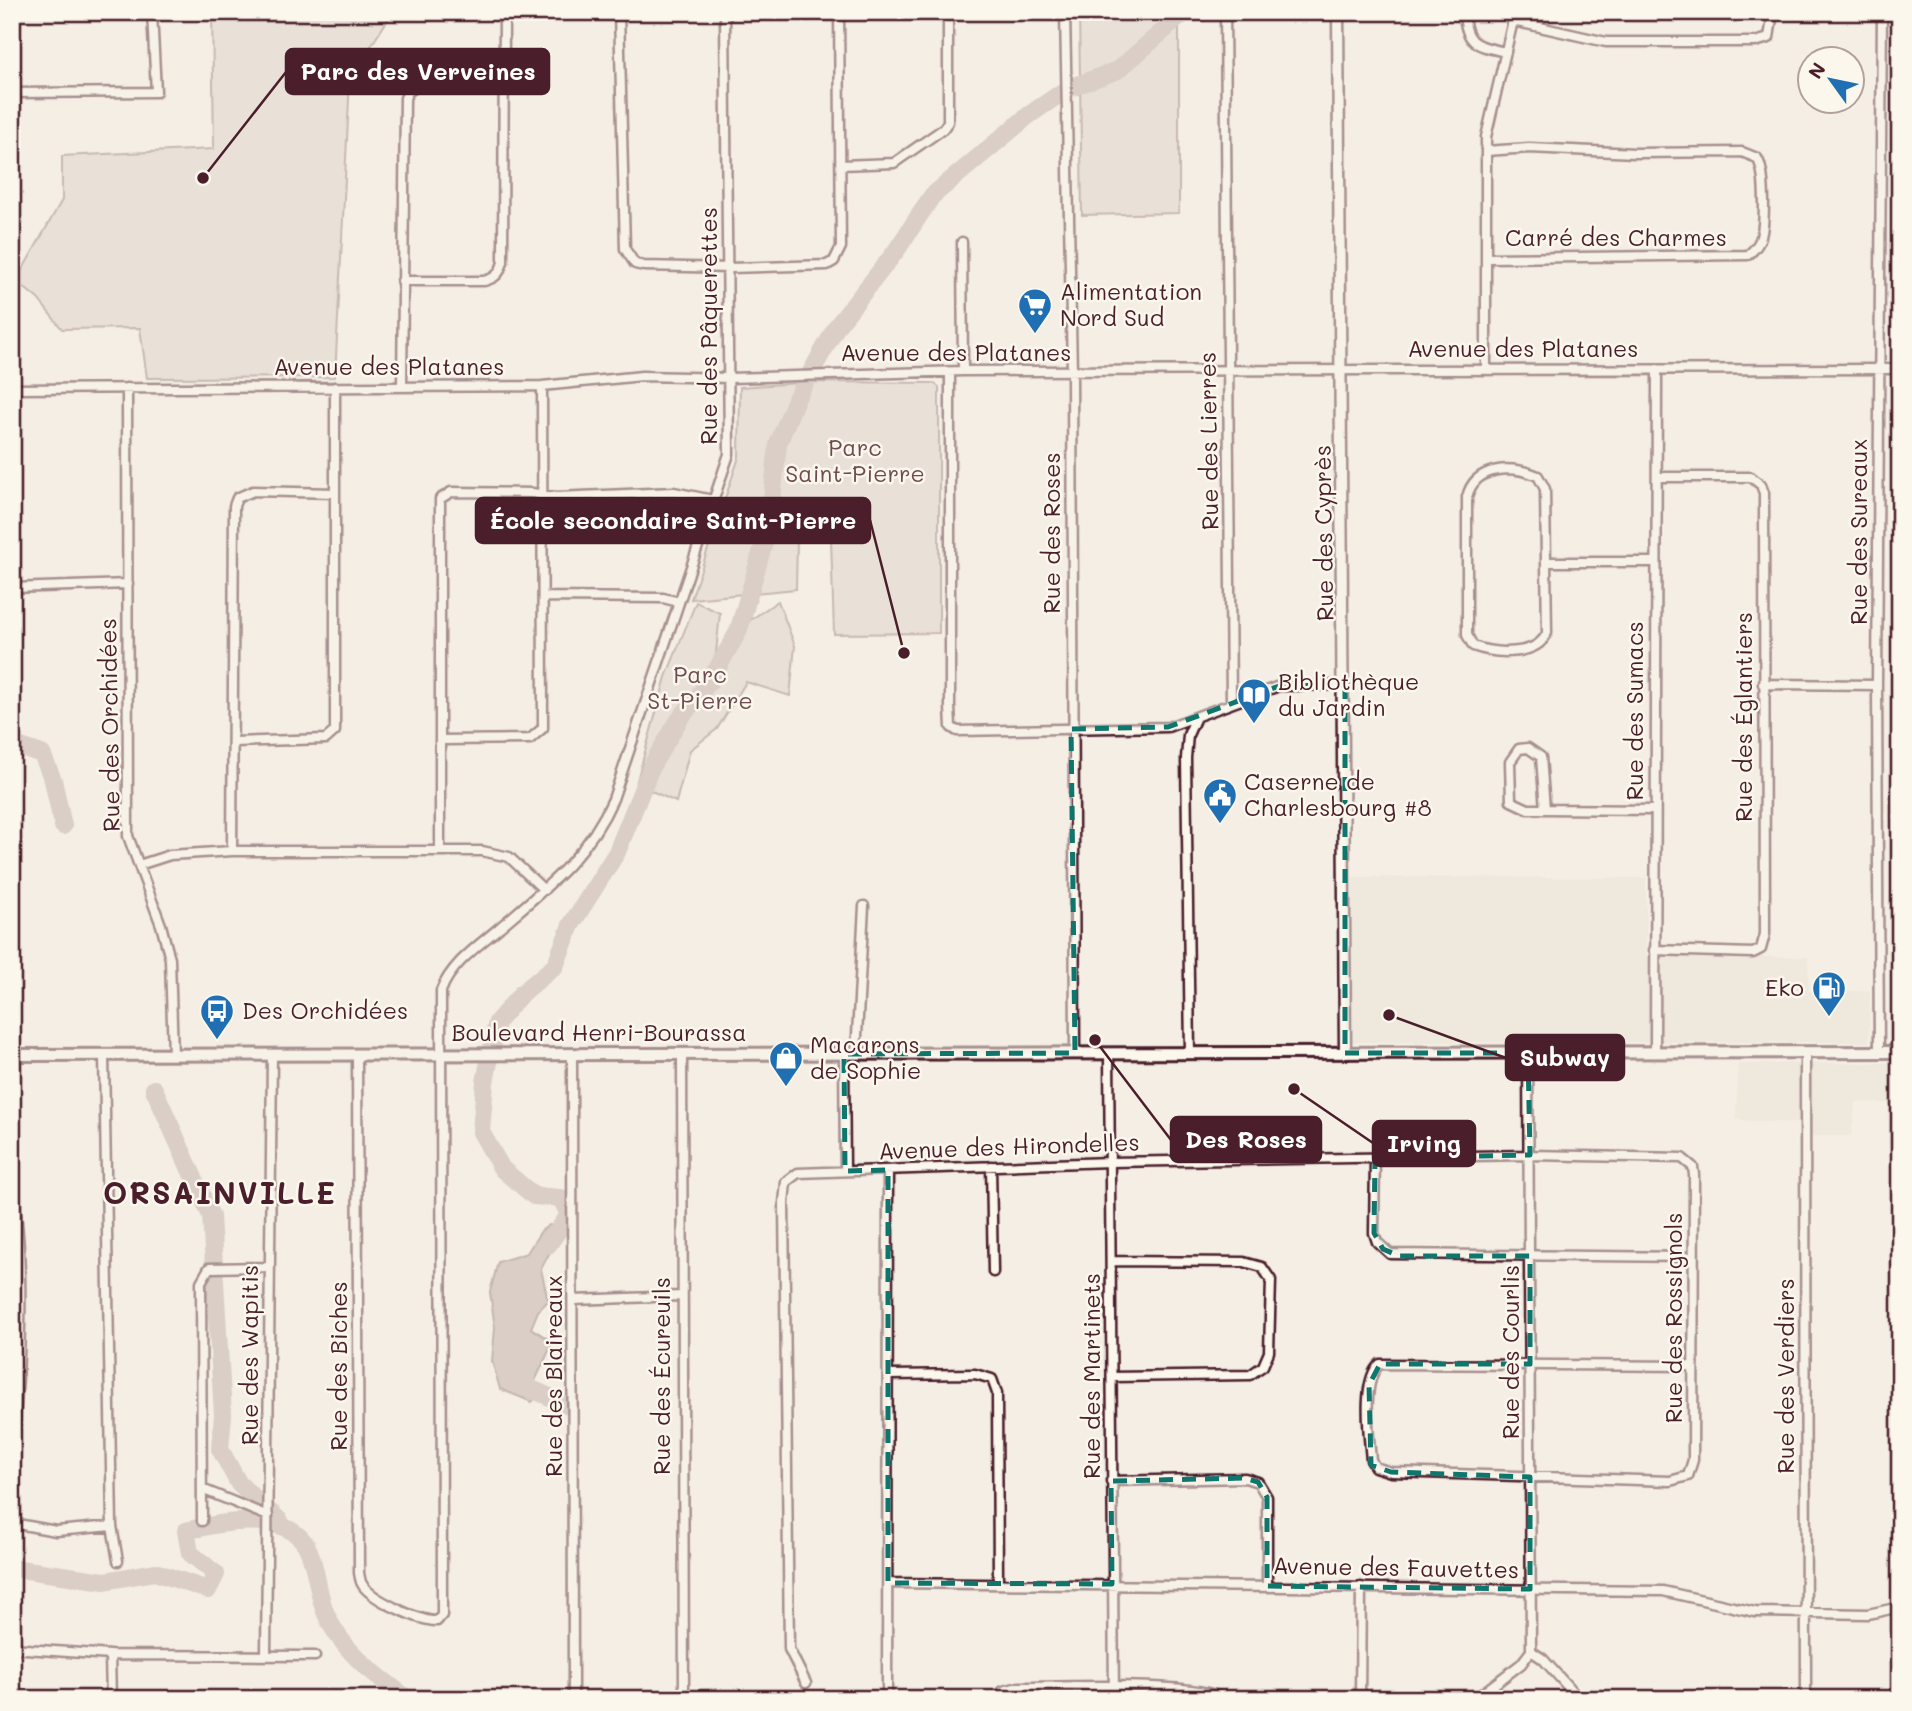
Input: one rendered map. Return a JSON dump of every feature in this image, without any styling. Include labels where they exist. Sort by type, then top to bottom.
[{"type":"main road","name":"Boulevard Henri-Bourassa","points":[[12,1055],[1900,1052]]},
{"type":"street","points":[[12,93],[156,92],[152,12]]},
{"type":"street","points":[[402,281],[484,281],[493,279],[501,270],[506,86],[505,12]]},
{"type":"street","points":[[619,12],[625,249],[635,264],[644,266],[730,268],[817,266],[834,261],[841,247],[839,12]]},
{"type":"street","name":"Rue des Pâquerettes","points":[[442,1615],[442,1054],[439,1001],[443,985],[461,961],[544,890],[580,855],[603,823],[729,454],[730,268],[725,12]]},
{"type":"street","points":[[841,165],[894,163],[943,129],[948,122],[947,12]]},
{"type":"street","name":"Rue des Roses","points":[[1065,12],[1072,372],[1071,729],[1075,1054]]},
{"type":"street","name":"Rue des Lierres","points":[[1224,12],[1231,702]]},
{"type":"street","name":"Rue des Cyprès","points":[[1338,12],[1345,685],[1345,1053]]},
{"type":"street","points":[[1464,12],[1464,29],[1469,38],[1486,48],[1506,52]]},
{"type":"street","points":[[1486,368],[1486,137],[1514,17],[1606,41],[1755,43],[1769,38],[1773,12]]},
{"type":"street","name":"Rue des Sureaux","points":[[1879,1052],[1877,685],[1882,12]]},
{"type":"street","points":[[402,386],[405,110],[408,92],[420,84],[506,86]]},
{"type":"street","name":"Carré des Charmes","points":[[1486,151],[1529,148],[1635,153],[1742,152],[1757,158],[1763,172],[1762,236],[1748,255],[1486,257]]},
{"type":"street","points":[[962,242],[963,371]]},
{"type":"street","name":"Rue des Sumacs","points":[[1655,1053],[1657,369]]},
{"type":"street","name":"Avenue des Platanes","points":[[12,387],[542,386],[642,376],[730,378],[963,371],[1900,369]]},
{"type":"street","points":[[950,373],[951,727],[965,733],[1168,727],[1279,686],[1345,685]]},
{"type":"street","points":[[440,740],[530,739],[543,728],[542,386]]},
{"type":"street","points":[[12,387],[12,414]]},
{"type":"street","points":[[234,742],[326,739],[335,731],[335,387]]},
{"type":"street","name":"Rue des Orchidées","points":[[127,388],[128,836],[170,959],[173,1055]]},
{"type":"street","points":[[1522,471],[1538,476],[1545,489],[1546,562],[1547,633],[1544,640],[1529,650],[1482,650],[1473,646],[1467,635],[1467,497],[1474,480],[1480,474],[1522,471]]},
{"type":"street","name":"Rue des Églantiers","points":[[1654,950],[1745,954],[1760,949],[1764,942],[1764,493],[1756,479],[1745,476],[1657,477]]},
{"type":"street","points":[[232,851],[234,506],[237,498],[253,491],[335,494]]},
{"type":"street","points":[[440,850],[440,499],[451,492],[543,495],[674,492],[713,500]]},
{"type":"street","points":[[1546,562],[1656,562]]},
{"type":"street","points":[[12,588],[128,584]]},
{"type":"street","points":[[544,597],[663,598],[678,602]]},
{"type":"street","points":[[1763,684],[1877,685]]},
{"type":"street","points":[[1189,1053],[1186,758],[1188,735],[1196,717]]},
{"type":"street","points":[[1545,809],[1541,757],[1528,748],[1520,749],[1510,762],[1511,801],[1528,809],[1654,810]]},
{"type":"street","points":[[139,865],[170,855],[232,851],[440,850],[499,853],[523,867],[544,890]]},
{"type":"street","points":[[856,1054],[864,906]]},
{"type":"street","name":"Rue des Martinets","points":[[1109,1053],[1114,1699]]},
{"type":"street","name":"Rue des Courlis","points":[[1528,1053],[1531,1651]]},
{"type":"street","name":"Rue des Verdiers","points":[[1805,1053],[1806,1699]]},
{"type":"street","name":"Rue des Biches","points":[[357,1054],[359,1573],[362,1585],[400,1610],[431,1621],[437,1621],[442,1615]]},
{"type":"street","name":"Rue des Blaireaux","points":[[572,1054],[573,1699]]},
{"type":"street","name":"Rue des Écureuils","points":[[682,1054],[684,1699]]},
{"type":"street","points":[[844,1054],[845,1171]]},
{"type":"street","points":[[104,1055],[112,1526],[118,1561]]},
{"type":"street","name":"Rue des Wapitis","points":[[267,1655],[272,1055]]},
{"type":"street","name":"Avenue des Hirondelles","points":[[806,1683],[789,1649],[786,1182],[798,1173],[1110,1162],[1530,1155]]},
{"type":"street","name":"Rue des Rossignols","points":[[1530,1155],[1674,1156],[1689,1162],[1694,1175],[1693,1460],[1688,1476],[1670,1481],[1530,1477]]},
{"type":"street","points":[[1375,1158],[1374,1233],[1377,1242],[1390,1254],[1693,1257]]},
{"type":"street","points":[[991,1167],[993,1272]]},
{"type":"street","points":[[887,1699],[888,1170]]},
{"type":"street","points":[[12,1184],[17,1222],[19,1357],[12,1445]]},
{"type":"street","points":[[1111,1261],[1244,1262],[1262,1267],[1271,1280],[1269,1352],[1257,1372],[1250,1375],[1112,1377]]},
{"type":"street","points":[[202,1521],[201,1282],[214,1266],[269,1267]]},
{"type":"street","points":[[574,1300],[681,1296]]},
{"type":"street","points":[[1530,1477],[1391,1472],[1375,1467],[1370,1452],[1368,1385],[1374,1368],[1387,1362],[1692,1366]]},
{"type":"street","points":[[888,1375],[975,1374],[992,1379],[996,1385],[998,1584]]},
{"type":"street","points":[[1111,1481],[1245,1478],[1258,1482],[1268,1497],[1267,1586]]},
{"type":"street","points":[[202,1489],[268,1516]]},
{"type":"street","points":[[12,1522],[56,1531],[112,1526]]},
{"type":"street","name":"Avenue des Fauvettes","points":[[888,1583],[1663,1591],[1755,1612],[1868,1614],[1900,1607]]},
{"type":"street","points":[[1360,1699],[1361,1587]]},
{"type":"street","points":[[12,1647],[110,1655],[314,1656]]},
{"type":"street","points":[[1475,1699],[1521,1664],[1531,1651],[1543,1659],[1579,1699]]},
{"type":"street","points":[[110,1655],[111,1699]]},
{"type":"street","points":[[997,1699],[1003,1691],[1012,1687],[1179,1687],[1217,1693],[1222,1699]]},
{"type":"highlighted area","points":[[1345,685],[1345,1053],[1528,1053],[1530,1155],[1375,1158],[1374,1233],[1383,1249],[1399,1256],[1530,1256],[1530,1364],[1380,1364],[1369,1385],[1371,1465],[1391,1472],[1530,1477],[1530,1589],[1267,1586],[1267,1497],[1258,1482],[1245,1478],[1111,1481],[1112,1584],[888,1583],[888,1170],[845,1171],[844,1054],[1075,1053],[1071,729],[1168,727],[1279,686]]},
{"type":"shaded area","points":[[1353,877],[1646,878],[1646,956],[1808,957],[1809,991],[1870,991],[1869,1042],[1352,1042]]},
{"type":"shaded area","points":[[1900,1063],[1900,1149],[1888,1148],[1888,1103],[1856,1102],[1851,1136],[1810,1136],[1809,1124],[1736,1120],[1738,1064]]},
{"type":"shaded area","points":[[549,1225],[562,1229],[541,1269],[548,1301],[538,1311],[531,1328],[553,1342],[534,1383],[536,1397],[532,1402],[500,1389],[492,1361],[495,1328],[490,1292],[498,1262],[527,1253],[541,1231]]},
{"type":"green space","points":[[212,12],[387,12],[390,16],[350,79],[335,377],[147,378],[140,328],[62,329],[38,299],[16,281],[62,200],[62,156],[214,149]]},
{"type":"green space","points":[[1079,12],[1179,12],[1179,213],[1082,215]]},
{"type":"green space","name":"Parc Saint-Pierre","points":[[815,382],[933,383],[939,387],[939,633],[834,634],[831,538],[797,539],[796,589],[691,599],[739,457],[740,387]]},
{"type":"green space","name":"Parc St-Pierre","points":[[778,601],[795,646],[790,696],[746,682],[717,729],[690,750],[676,802],[636,784],[666,677],[696,602],[720,613],[716,653],[736,630]]},
{"type":"waterway","points":[[548,1245],[569,1215],[561,1198],[534,1196],[502,1169],[481,1132],[485,1082],[497,1022],[521,994],[555,966],[571,925],[617,852],[652,765],[679,720],[710,681],[738,632],[769,526],[778,444],[796,399],[837,326],[896,251],[932,196],[1029,115],[1067,89],[1118,70],[1185,12]]},
{"type":"waterway","points":[[12,744],[42,754],[53,780],[63,826]]},
{"type":"waterway","points":[[154,1089],[211,1216],[223,1415],[220,1449],[239,1484],[280,1521]]},
{"type":"waterway","points":[[522,1373],[527,1387],[570,1406]]},
{"type":"waterway","points":[[12,1568],[105,1581],[155,1572],[208,1590],[216,1574],[190,1553],[186,1531],[248,1522],[265,1522],[280,1526],[293,1532],[308,1549],[323,1606],[341,1640],[361,1662],[408,1699]]},
{"type":"place","name":"Parc des Verveines","points":[[203,178]]},
{"type":"place","name":"Alimentation Nord Sud","points":[[1035,335]]},
{"type":"place","name":"École secondaire Saint-Pierre","points":[[904,653]]},
{"type":"place","name":"Bibliothèque du Jardin","points":[[1254,725]]},
{"type":"place","name":"Caserne de Charlesbourg #8","points":[[1220,825]]},
{"type":"place","name":"Subway","points":[[1389,1015]]},
{"type":"place","name":"Eko","points":[[1829,1018]]},
{"type":"place","name":"Des Roses","points":[[1095,1040]]},
{"type":"place","name":"Des Orchidées","points":[[217,1041]]},
{"type":"place","name":"Macarons de Sophie","points":[[786,1088]]},
{"type":"place","name":"Irving","points":[[1294,1089]]},
{"type":"district","name":"ORSAINVILLE","points":[[220,1194]]}]
